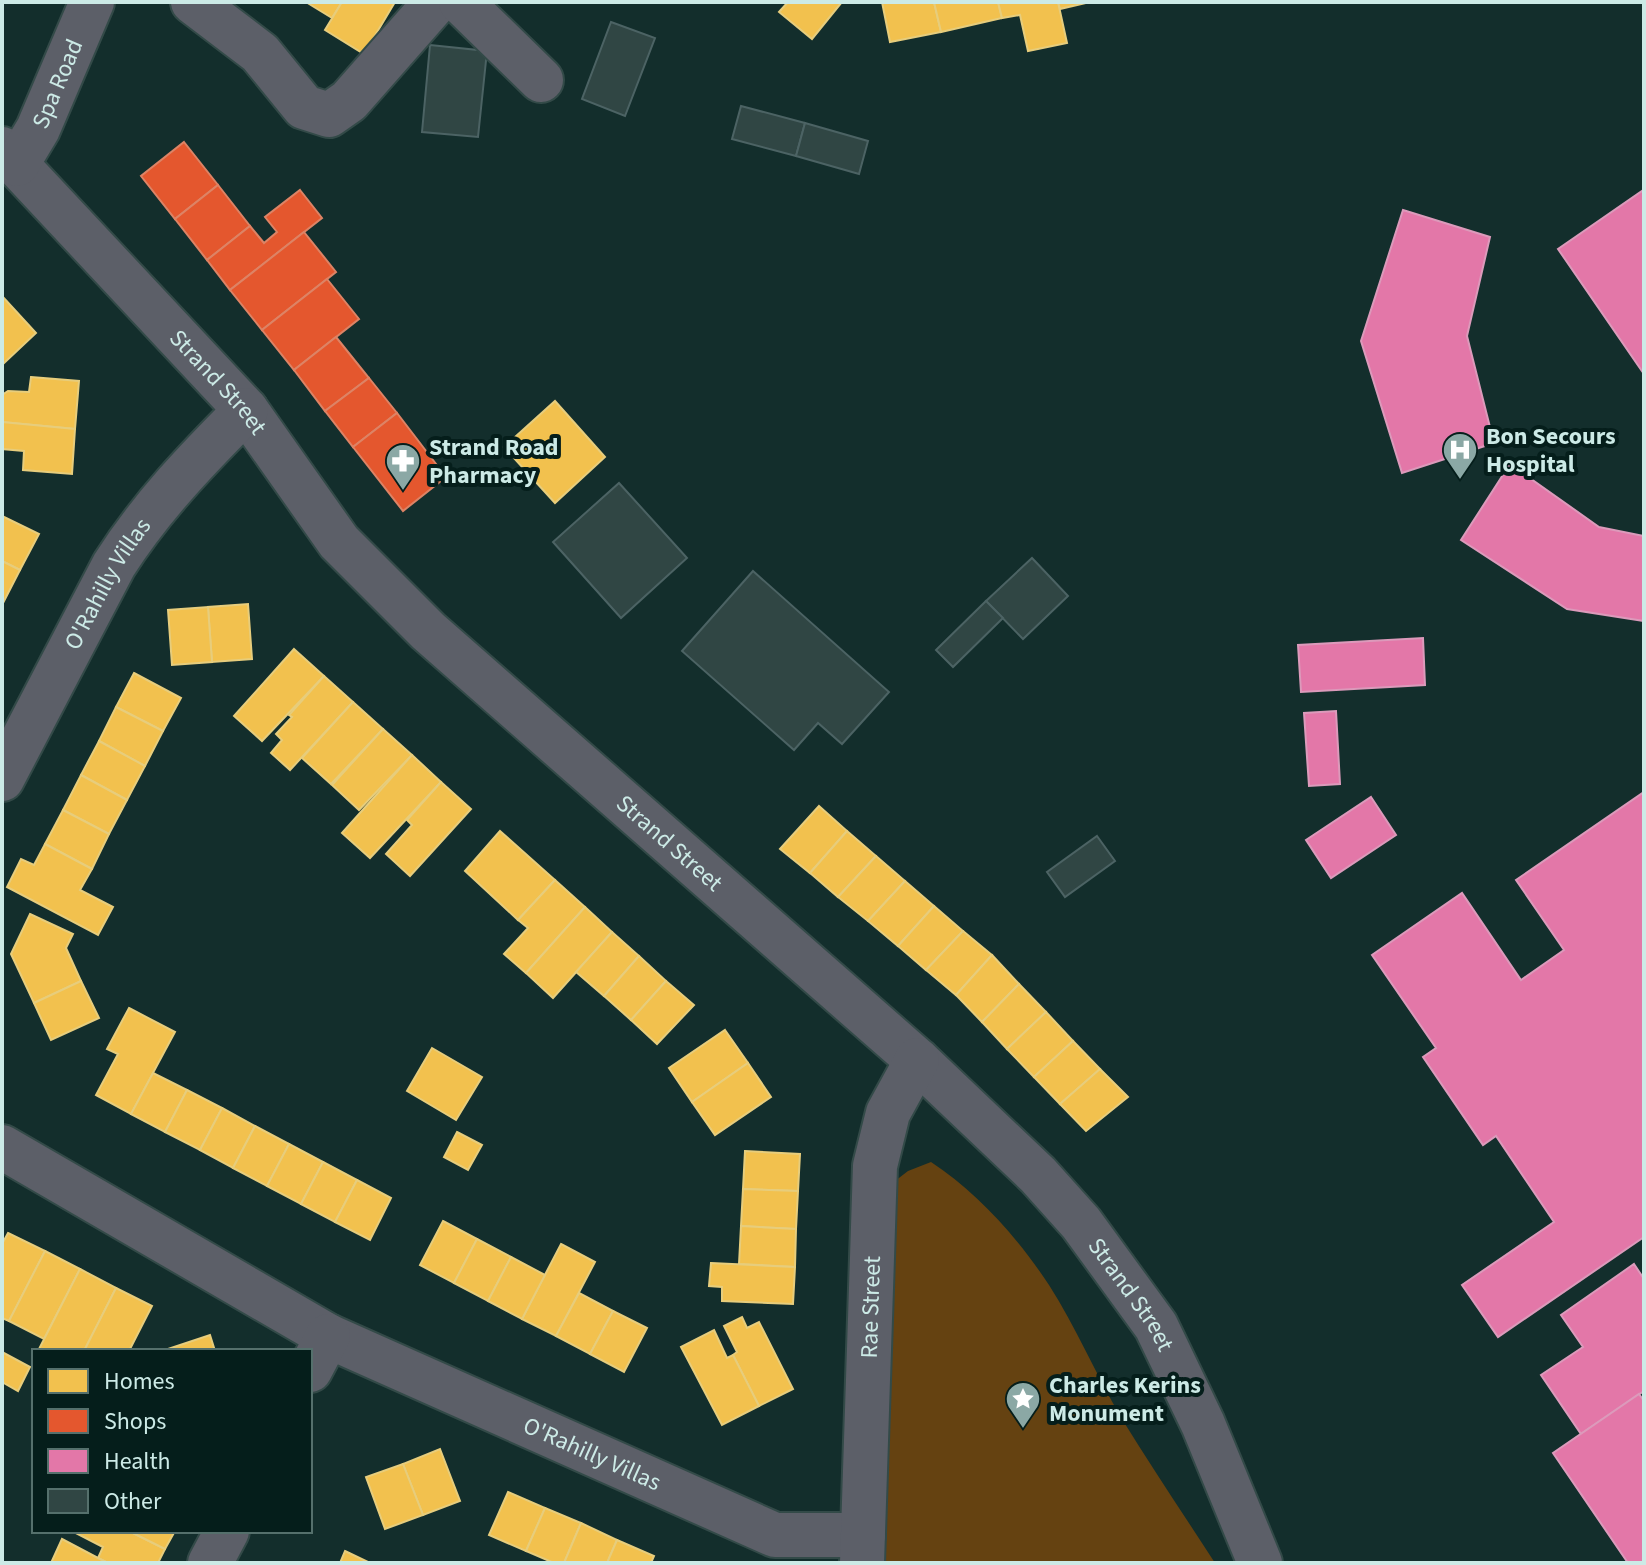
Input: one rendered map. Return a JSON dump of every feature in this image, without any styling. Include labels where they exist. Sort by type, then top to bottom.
[{"type":"street","name":"Spa Road","points":[[9,157],[38,129],[92,2]]},
{"type":"street","points":[[193,2],[260,53],[304,107],[329,115],[349,101],[436,2]]},
{"type":"street","points":[[461,2],[541,80]]},
{"type":"street","name":"Strand Street","points":[[9,157],[246,410],[339,542],[428,631],[917,1060],[1049,1187],[1081,1223],[1156,1326],[1203,1424],[1260,1563]]},
{"type":"street","name":"O'Rahilly Villas","points":[[2,779],[114,565],[135,533],[196,460],[246,410]]},
{"type":"street","name":"Rae Street","points":[[862,1549],[875,1166],[888,1113],[917,1060]]},
{"type":"street","name":"O'Rahilly Villas","points":[[2,1147],[319,1353],[775,1535],[862,1549]]},
{"type":"street","points":[[210,1563],[226,1533]]},
{"type":"shaded area","points":[[931,1162],[980,1202],[1037,1267],[1068,1317],[1122,1419],[1215,1563],[885,1563],[895,1181],[908,1171]]},
{"type":"building: Homes","points":[[306,2],[342,2],[332,18]]},
{"type":"building: Homes","points":[[342,2],[395,2],[364,54],[325,30]]},
{"type":"building: Homes","points":[[788,2],[842,2],[812,39],[779,12]]},
{"type":"building: Homes","points":[[882,2],[934,2],[941,32],[890,42]]},
{"type":"building: Homes","points":[[934,2],[998,2],[1002,18],[941,32]]},
{"type":"building: Homes","points":[[998,2],[1058,2],[1067,43],[1028,51],[1020,15],[1002,18]]},
{"type":"building: Homes","points":[[1058,2],[1090,2],[1060,9]]},
{"type":"building: Homes","points":[[2,296],[36,333],[2,365]]},
{"type":"building: Homes","points":[[31,377],[79,381],[75,429],[2,422],[2,395],[8,391],[29,392]]},
{"type":"building: Homes","points":[[555,401],[605,457],[555,503],[504,447]]},
{"type":"building: Homes","points":[[2,422],[75,429],[72,474],[23,470],[24,451],[2,449]]},
{"type":"building: Homes","points":[[2,516],[39,534],[20,570],[2,561]]},
{"type":"building: Homes","points":[[2,561],[20,570],[2,605]]},
{"type":"building: Homes","points":[[248,604],[252,659],[212,662],[208,607]]},
{"type":"building: Homes","points":[[208,607],[212,662],[172,665],[168,610]]},
{"type":"building: Homes","points":[[294,649],[324,676],[262,741],[234,716]]},
{"type":"building: Homes","points":[[134,673],[181,698],[163,731],[116,707]]},
{"type":"building: Homes","points":[[324,676],[353,702],[290,770],[271,753],[282,740],[276,734]]},
{"type":"building: Homes","points":[[353,702],[383,729],[331,784],[302,758]]},
{"type":"building: Homes","points":[[116,707],[163,731],[145,766],[99,741]]},
{"type":"building: Homes","points":[[383,729],[412,755],[359,810],[332,785]]},
{"type":"building: Homes","points":[[99,741],[145,766],[127,800],[81,775]]},
{"type":"building: Homes","points":[[412,755],[441,782],[370,858],[342,833]]},
{"type":"building: Homes","points":[[81,775],[127,800],[109,834],[63,810]]},
{"type":"building: Homes","points":[[441,782],[471,809],[410,876],[386,854],[412,825],[407,820]]},
{"type":"building: Homes","points":[[819,806],[847,831],[810,873],[780,849]]},
{"type":"building: Homes","points":[[63,810],[109,834],[92,869],[45,844]]},
{"type":"building: Homes","points":[[500,831],[555,880],[518,920],[465,871]]},
{"type":"building: Homes","points":[[847,831],[876,856],[838,897],[810,873]]},
{"type":"building: Homes","points":[[45,844],[92,869],[80,890],[113,907],[98,935],[7,887],[21,859],[34,865]]},
{"type":"building: Homes","points":[[876,856],[905,881],[868,921],[838,897]]},
{"type":"building: Homes","points":[[555,880],[585,907],[526,973],[504,954],[528,928],[518,920]]},
{"type":"building: Homes","points":[[905,881],[934,906],[898,946],[868,921]]},
{"type":"building: Homes","points":[[934,906],[963,931],[926,970],[898,946]]},
{"type":"building: Homes","points":[[585,907],[612,932],[553,998],[526,973]]},
{"type":"building: Homes","points":[[30,914],[73,934],[66,948],[81,981],[34,1003],[11,954]]},
{"type":"building: Homes","points":[[963,931],[992,955],[956,995],[926,970]]},
{"type":"building: Homes","points":[[612,932],[639,956],[604,996],[576,972]]},
{"type":"building: Homes","points":[[992,955],[1019,984],[982,1022],[956,995]]},
{"type":"building: Homes","points":[[639,956],[666,981],[631,1020],[604,996]]},
{"type":"building: Homes","points":[[81,981],[99,1018],[51,1040],[34,1003]]},
{"type":"building: Homes","points":[[666,981],[694,1005],[657,1044],[631,1020]]},
{"type":"building: Homes","points":[[1019,984],[1046,1012],[1007,1049],[982,1022]]},
{"type":"building: Homes","points":[[129,1008],[175,1032],[131,1114],[96,1095],[118,1054],[107,1049]]},
{"type":"building: Homes","points":[[1046,1012],[1073,1041],[1034,1077],[1007,1049]]},
{"type":"building: Homes","points":[[725,1030],[748,1063],[692,1102],[669,1068]]},
{"type":"building: Homes","points":[[1073,1041],[1100,1069],[1060,1104],[1034,1077]]},
{"type":"building: Homes","points":[[432,1048],[482,1077],[456,1120],[407,1091]]},
{"type":"building: Homes","points":[[748,1063],[771,1097],[715,1135],[692,1102]]},
{"type":"building: Homes","points":[[1100,1069],[1128,1097],[1086,1131],[1060,1104]]},
{"type":"building: Homes","points":[[153,1073],[187,1090],[165,1132],[131,1114]]},
{"type":"building: Homes","points":[[187,1090],[222,1108],[200,1150],[165,1132]]},
{"type":"building: Homes","points":[[222,1108],[255,1126],[233,1168],[200,1150]]},
{"type":"building: Homes","points":[[255,1126],[289,1144],[267,1186],[233,1168]]},
{"type":"building: Homes","points":[[457,1132],[482,1145],[468,1170],[444,1157]]},
{"type":"building: Homes","points":[[289,1144],[323,1162],[301,1204],[267,1186]]},
{"type":"building: Homes","points":[[745,1151],[800,1154],[798,1191],[743,1189]]},
{"type":"building: Homes","points":[[323,1162],[357,1180],[335,1222],[301,1204]]},
{"type":"building: Homes","points":[[357,1180],[391,1198],[370,1240],[335,1222]]},
{"type":"building: Homes","points":[[743,1189],[798,1191],[796,1229],[741,1226]]},
{"type":"building: Homes","points":[[443,1221],[477,1239],[454,1283],[420,1265]]},
{"type":"building: Homes","points":[[741,1226],[796,1229],[795,1267],[739,1264]]},
{"type":"building: Homes","points":[[8,1233],[45,1251],[9,1321],[2,1318],[2,1244]]},
{"type":"building: Homes","points":[[477,1239],[511,1257],[488,1301],[454,1283]]},
{"type":"building: Homes","points":[[561,1244],[595,1262],[556,1336],[522,1319]]},
{"type":"building: Homes","points":[[45,1251],[80,1269],[44,1339],[9,1321]]},
{"type":"building: Homes","points":[[511,1257],[545,1275],[522,1319],[488,1301]]},
{"type":"building: Homes","points":[[711,1263],[795,1267],[793,1304],[722,1301],[722,1287],[709,1286]]},
{"type":"building: Homes","points":[[80,1269],[116,1288],[85,1349],[39,1349]]},
{"type":"building: Homes","points":[[116,1288],[152,1306],[130,1349],[85,1349]]},
{"type":"building: Homes","points":[[579,1293],[613,1311],[590,1354],[556,1336]]},
{"type":"building: Homes","points":[[613,1311],[647,1328],[624,1372],[590,1354]]},
{"type":"building: Homes","points":[[742,1317],[747,1328],[759,1322],[793,1389],[759,1406],[733,1355],[737,1352],[724,1326]]},
{"type":"building: Homes","points":[[714,1330],[727,1358],[733,1355],[759,1406],[722,1425],[681,1347]]},
{"type":"building: Homes","points":[[210,1335],[214,1349],[168,1349]]},
{"type":"building: Homes","points":[[2,1352],[30,1367],[18,1391],[2,1382]]},
{"type":"building: Homes","points":[[440,1449],[460,1501],[423,1515],[403,1464]]},
{"type":"building: Homes","points":[[403,1464],[423,1515],[385,1529],[366,1477]]},
{"type":"building: Homes","points":[[508,1492],[545,1508],[526,1551],[489,1535]]},
{"type":"building: Homes","points":[[545,1508],[581,1523],[564,1563],[554,1563],[526,1551]]},
{"type":"building: Homes","points":[[581,1523],[617,1540],[607,1563],[564,1563]]},
{"type":"building: Homes","points":[[76,1533],[133,1533],[165,1549],[158,1563],[108,1563],[98,1558],[103,1547]]},
{"type":"building: Homes","points":[[133,1533],[174,1533],[165,1549]]},
{"type":"building: Homes","points":[[62,1539],[98,1558],[108,1563],[51,1563]]},
{"type":"building: Homes","points":[[617,1540],[654,1556],[651,1563],[607,1563]]},
{"type":"building: Homes","points":[[345,1551],[370,1563],[340,1563]]},
{"type":"building: Shops","points":[[184,142],[218,185],[175,219],[141,176]]},
{"type":"building: Shops","points":[[218,185],[250,226],[207,260],[175,219]]},
{"type":"building: Shops","points":[[300,190],[322,218],[230,290],[207,260],[250,226],[264,243],[277,232],[265,217]]},
{"type":"building: Shops","points":[[304,232],[336,272],[262,330],[230,290]]},
{"type":"building: Shops","points":[[327,279],[359,319],[294,370],[262,330]]},
{"type":"building: Shops","points":[[336,337],[369,378],[325,411],[294,370]]},
{"type":"building: Shops","points":[[369,378],[397,413],[353,447],[325,411]]},
{"type":"building: Shops","points":[[397,413],[446,477],[403,511],[353,447]]},
{"type":"building: Health","points":[[1642,191],[1644,194],[1644,374],[1558,249]]},
{"type":"building: Health","points":[[1403,210],[1490,237],[1467,336],[1494,443],[1402,473],[1361,341]]},
{"type":"building: Health","points":[[1510,464],[1599,527],[1644,536],[1644,621],[1567,609],[1461,540]]},
{"type":"building: Health","points":[[1423,638],[1425,685],[1301,692],[1298,645]]},
{"type":"building: Health","points":[[1336,711],[1340,784],[1309,786],[1304,713]]},
{"type":"building: Health","points":[[1644,792],[1644,1237],[1498,1337],[1462,1285],[1554,1222],[1496,1136],[1483,1145],[1423,1057],[1436,1048],[1372,955],[1462,893],[1521,980],[1564,950],[1516,880]]},
{"type":"building: Health","points":[[1371,797],[1396,835],[1331,878],[1306,840]]},
{"type":"building: Health","points":[[1634,1264],[1644,1279],[1644,1391],[1581,1434],[1541,1375],[1583,1347],[1561,1315]]},
{"type":"building: Health","points":[[1639,1394],[1644,1401],[1644,1563],[1628,1563],[1553,1453]]},
{"type":"building: Other","points":[[611,22],[655,38],[625,116],[582,99]]},
{"type":"building: Other","points":[[430,45],[487,51],[478,137],[422,132]]},
{"type":"building: Other","points":[[741,106],[805,123],[796,156],[732,139]]},
{"type":"building: Other","points":[[805,123],[868,141],[859,174],[796,156]]},
{"type":"building: Other","points":[[619,483],[687,558],[621,618],[553,542]]},
{"type":"building: Other","points":[[1032,558],[1068,596],[1023,639],[986,601]]},
{"type":"building: Other","points":[[753,571],[889,692],[842,744],[818,723],[794,750],[682,651]]},
{"type":"building: Other","points":[[986,601],[1003,618],[953,667],[936,650]]},
{"type":"building: Other","points":[[1097,836],[1115,861],[1065,897],[1047,872]]},
{"type":"place","name":"Bon Secours Hospital","points":[[1460,481]]},
{"type":"place","name":"Strand Road Pharmacy","points":[[403,492]]},
{"type":"place","name":"Charles Kerins Monument","points":[[1023,1430]]}]
